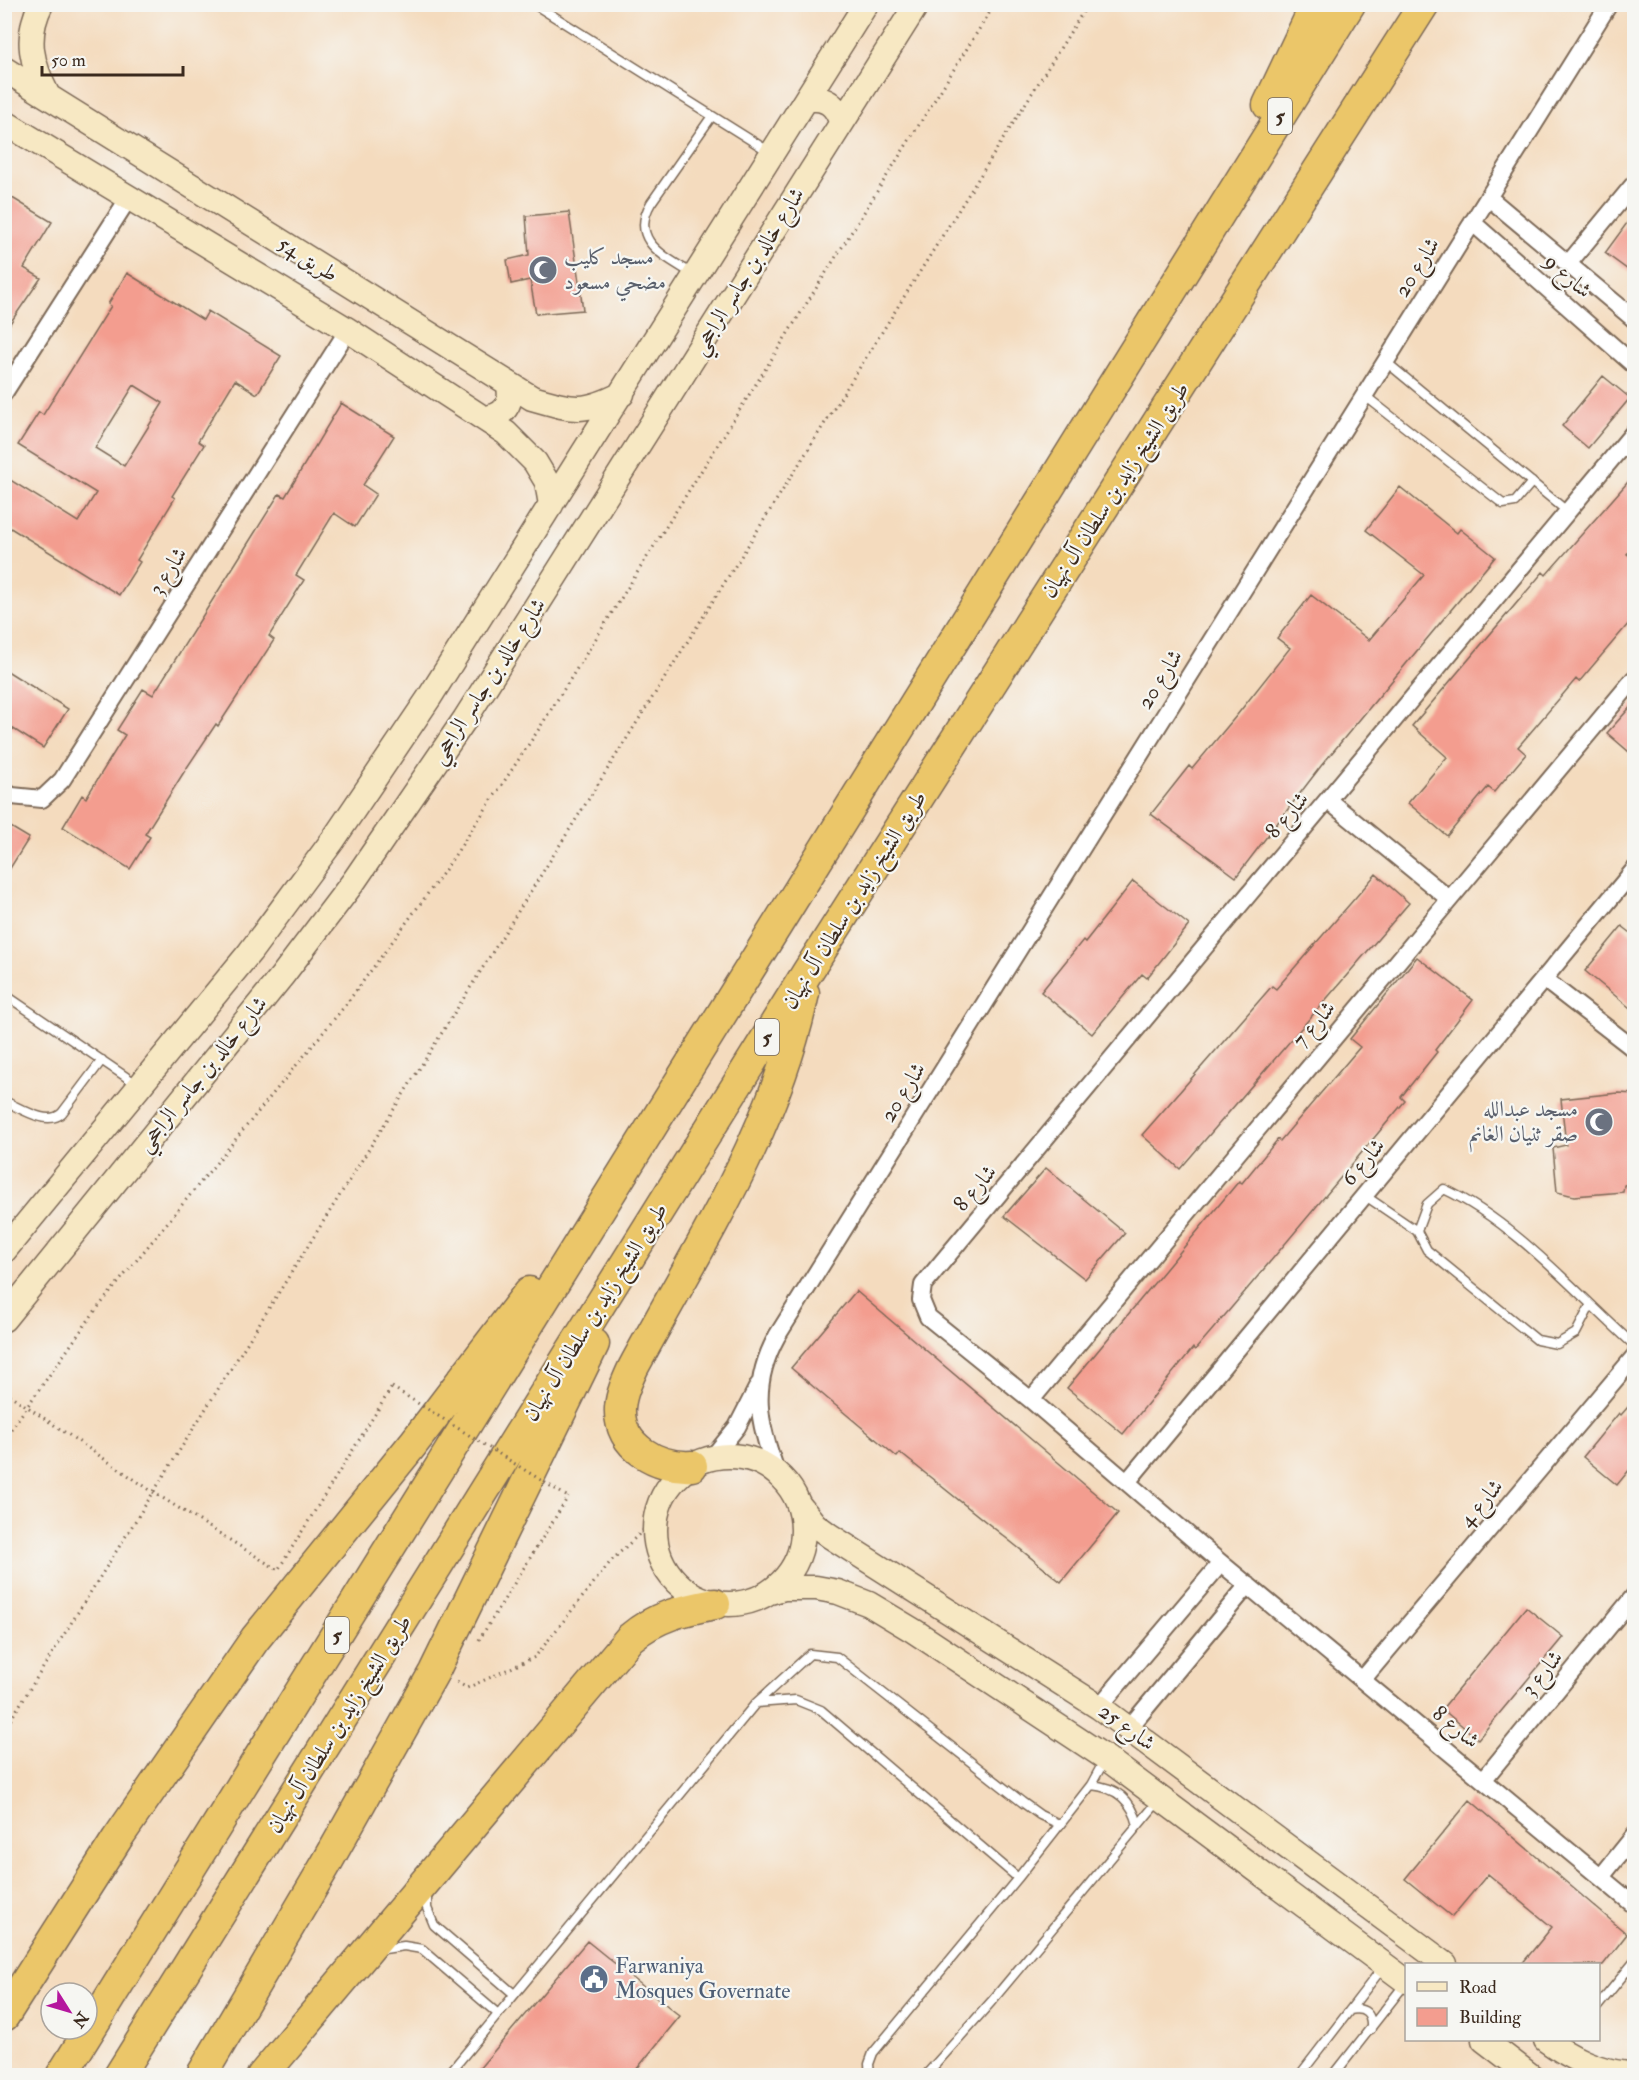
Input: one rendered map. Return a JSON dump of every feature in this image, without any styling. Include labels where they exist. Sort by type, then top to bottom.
[{"type":"highway","points":[[1210,228],[1316,4]]},
{"type":"highway","name":"5","points":[[61,2076],[307,1684],[609,1191],[1350,4]]},
{"type":"highway","name":"طريق الشيخ زايد بن سلطان آل نهيان","points":[[119,2076],[808,971],[1424,4]]},
{"type":"highway","points":[[702,1462],[676,1467],[661,1463],[639,1449],[621,1424],[621,1398],[633,1368],[736,1178],[773,1101],[790,1050],[808,971]]},
{"type":"highway","points":[[4,2016],[117,1839],[255,1638],[413,1444],[483,1349],[609,1191]]},
{"type":"highway","points":[[201,2076],[325,1866],[434,1672],[542,1454],[653,1218]]},
{"type":"highway","points":[[262,2076],[630,1638],[650,1622],[665,1615],[716,1604]]},
{"type":"street","points":[[41,4],[33,28],[31,48],[33,68],[48,96]]},
{"type":"street","name":"شارع خالد بن جاسر الراجحي","points":[[4,1251],[250,952],[333,840],[429,698],[866,4]]},
{"type":"street","name":"شارع خالد بن جاسر الراجحي","points":[[4,1319],[282,976],[354,881],[465,719],[916,4]]},
{"type":"street","name":"شارع 20","points":[[702,1462],[737,1427],[759,1383],[768,1353],[796,1306],[1609,4]]},
{"type":"street","points":[[836,53],[839,61],[853,73],[871,75]]},
{"type":"street","name":"طريق 54","points":[[4,69],[532,398],[572,409],[594,408],[622,394]]},
{"type":"street","points":[[807,99],[826,100],[833,105],[841,122]]},
{"type":"street","name":"طريق 54","points":[[4,122],[348,330],[506,433],[535,462],[547,482],[551,506]]},
{"type":"street","name":"شارع 9","points":[[1568,264],[1635,184]]},
{"type":"street","name":"شارع 9","points":[[1488,197],[1635,319]]},
{"type":"street","points":[[4,393],[128,198]]},
{"type":"street","name":"شارع 9","points":[[1472,222],[1635,365]]},
{"type":"street","name":"شارع 3","points":[[4,791],[12,796],[42,798],[62,780],[348,330]]},
{"type":"street","points":[[483,418],[493,418],[509,404],[511,394],[508,384]]},
{"type":"street","name":"شارع 8","points":[[1635,432],[923,1285],[921,1300],[928,1317],[1031,1400],[1221,1563],[1635,1905]]},
{"type":"street","name":"شارع 7","points":[[1031,1400],[1448,898],[1635,679]]},
{"type":"street","name":"شارع 8","points":[[1329,801],[1448,898]]},
{"type":"street","points":[[333,840],[326,861],[326,873],[332,881],[342,885],[354,881]]},
{"type":"street","name":"شارع 6","points":[[1127,1482],[1635,870]]},
{"type":"street","points":[[250,952],[260,950],[270,954],[278,962],[282,976]]},
{"type":"street","points":[[1545,980],[1635,1049]]},
{"type":"street","name":"شارع 4","points":[[1363,1679],[1635,1357]]},
{"type":"street","name":"شارع 20","points":[[759,1383],[762,1425],[777,1473]]},
{"type":"street","points":[[742,1457],[777,1473],[786,1482],[799,1505],[803,1530],[798,1556],[785,1578],[770,1592],[741,1604],[716,1604],[691,1595],[672,1578],[659,1556],[656,1544],[656,1518],[659,1505],[672,1483],[702,1462],[742,1457]]},
{"type":"street","name":"شارع 25","points":[[799,1505],[814,1525],[1129,1728],[1442,1963]]},
{"type":"street","points":[[1099,1707],[1221,1563]]},
{"type":"street","points":[[1129,1728],[1248,1585]]},
{"type":"street","name":"شارع 25","points":[[770,1592],[784,1588],[816,1588],[860,1600],[914,1631],[1106,1758],[1405,1980]]},
{"type":"street","name":"شارع 3","points":[[1484,1779],[1635,1596]]},
{"type":"street","points":[[1601,1877],[1635,1836]]},
{"type":"street","points":[[1485,2041],[1531,2076]]},
{"type":"street","points":[[1558,2045],[1586,2065],[1626,2075]]},
{"type":"lane","points":[[534,4],[772,154]]},
{"type":"lane","points":[[696,276],[651,244],[646,237],[644,219],[651,203],[712,116]]},
{"type":"lane","points":[[1385,361],[1568,512]]},
{"type":"lane","points":[[1364,395],[1503,504],[1515,502],[1532,482]]},
{"type":"lane","points":[[4,994],[140,1086]]},
{"type":"lane","points":[[4,1101],[43,1118],[53,1119],[62,1113],[102,1060]]},
{"type":"lane","points":[[1418,1231],[1427,1204],[1444,1189],[1468,1200],[1551,1266],[1590,1306],[1635,1345]]},
{"type":"lane","points":[[1364,1195],[1418,1231],[1427,1250],[1537,1340],[1557,1344],[1576,1333],[1590,1306]]},
{"type":"lane","points":[[447,2076],[756,1703],[810,1654],[837,1656],[1022,1802],[1040,1815],[1059,1824]]},
{"type":"lane","points":[[756,1703],[796,1700],[821,1710],[1018,1878]]},
{"type":"lane","points":[[870,2076],[869,2064],[873,2053],[1018,1878],[1090,1785],[1106,1758]]},
{"type":"lane","points":[[1090,1785],[1110,1788],[1125,1799],[1138,1825]]},
{"type":"lane","points":[[925,2076],[991,2002],[1161,1798]]},
{"type":"lane","points":[[435,1869],[426,1897],[427,1908],[434,1925],[514,1994]]},
{"type":"lane","points":[[363,1954],[404,1946],[422,1949],[498,2014]]},
{"type":"lane","points":[[1600,2005],[1635,1962]]},
{"type":"lane","points":[[1299,2076],[1385,1964]]},
{"type":"lane","points":[[1333,2076],[1405,1985]]},
{"type":"lane","points":[[1350,2010],[1359,2008],[1368,2012],[1372,2020],[1371,2029]]},
{"type":"path","points":[[4,1439],[95,1311],[344,1007],[443,873],[537,732],[995,4]]},
{"type":"path","points":[[4,1730],[1088,4]]},
{"type":"path","points":[[4,1391],[153,1492],[278,1570],[392,1387],[568,1497],[472,1649]]},
{"type":"path","points":[[453,1680],[467,1688],[535,1657],[611,1561],[656,1518]]},
{"type":"building","points":[[4,193],[52,222],[24,268],[41,278],[4,332]]},
{"type":"building","name":"مسجد كليب مضحي مسعود","points":[[569,212],[583,310],[536,314],[530,280],[511,284],[507,260],[529,255],[526,216]]},
{"type":"building","points":[[1635,212],[1635,275],[1605,253]]},
{"type":"building","points":[[127,273],[203,320],[208,311],[281,356],[257,394],[235,380],[198,441],[204,445],[172,496],[175,498],[137,560],[140,562],[119,595],[4,524],[4,476],[78,522],[96,493],[18,445],[39,412],[43,415],[111,306],[108,304]],"holes":[[[134,385],[163,403],[124,466],[95,448]]]},
{"type":"building","points":[[1603,376],[1630,398],[1588,448],[1562,426]]},
{"type":"building","points":[[341,403],[394,436],[363,485],[376,494],[355,527],[334,513],[296,575],[304,580],[269,636],[274,640],[218,726],[216,724],[184,772],[145,834],[150,837],[130,869],[63,827],[82,795],[86,798],[125,735],[117,730],[143,689],[153,695],[279,494],[285,497]]},
{"type":"building","points":[[1635,474],[1635,545],[1627,554],[1635,560],[1635,616],[1579,682],[1576,679],[1518,747],[1526,754],[1494,792],[1488,787],[1447,836],[1408,803],[1447,757],[1412,726],[1543,572],[1546,575]]},
{"type":"building","points":[[1400,487],[1457,533],[1460,529],[1495,557],[1321,766],[1236,877],[1151,814],[1189,766],[1192,769],[1290,648],[1277,638],[1311,595],[1369,640],[1424,575],[1366,530]]},
{"type":"building","points":[[4,669],[68,709],[43,748],[4,723]]},
{"type":"building","points":[[1635,702],[1635,757],[1607,733]]},
{"type":"building","points":[[4,823],[29,838],[4,878]]},
{"type":"building","points":[[1376,874],[1409,903],[1180,1169],[1142,1135],[1272,986],[1276,989]]},
{"type":"building","points":[[1133,881],[1189,925],[1147,978],[1142,974],[1092,1034],[1041,992],[1083,940],[1085,942]]},
{"type":"building","points":[[1622,926],[1635,936],[1635,1012],[1585,971]]},
{"type":"building","points":[[1417,957],[1473,1000],[1435,1050],[1437,1052],[1401,1097],[1405,1101],[1232,1307],[1195,1350],[1193,1348],[1123,1434],[1067,1388],[1239,1181],[1242,1183],[1278,1139],[1280,1141],[1360,1047],[1350,1039]]},
{"type":"building","name":"مسجد عبدالله صقر ثنيان الغانم","points":[[1618,1093],[1635,1094],[1635,1182],[1624,1185],[1623,1192],[1574,1196],[1557,1192],[1553,1148],[1566,1145],[1561,1099]]},
{"type":"building","points":[[1046,1168],[1125,1233],[1085,1279],[1004,1216]]},
{"type":"building","points":[[856,1291],[1118,1513],[1061,1582],[900,1453],[897,1457],[791,1368]]},
{"type":"building","points":[[1635,1399],[1635,1463],[1617,1485],[1583,1457],[1619,1413],[1621,1415]]},
{"type":"building","points":[[1526,1607],[1563,1637],[1478,1739],[1442,1709]]},
{"type":"building","points":[[1470,1800],[1627,1934],[1603,1965],[1600,1963],[1523,1963],[1552,1927],[1488,1874],[1452,1917],[1405,1879]]},
{"type":"building","name":"Farwaniya Mosques Governate","points":[[587,1941],[680,2016],[631,2076],[473,2076]]},
{"type":"place","name":"مسجد كليب مضحي مسعود","points":[[543,270]]},
{"type":"place","name":"مسجد عبدالله صقر ثنيان الغانم","points":[[1599,1122]]},
{"type":"place","name":"Farwaniya Mosques Governate","points":[[594,1979]]}]
